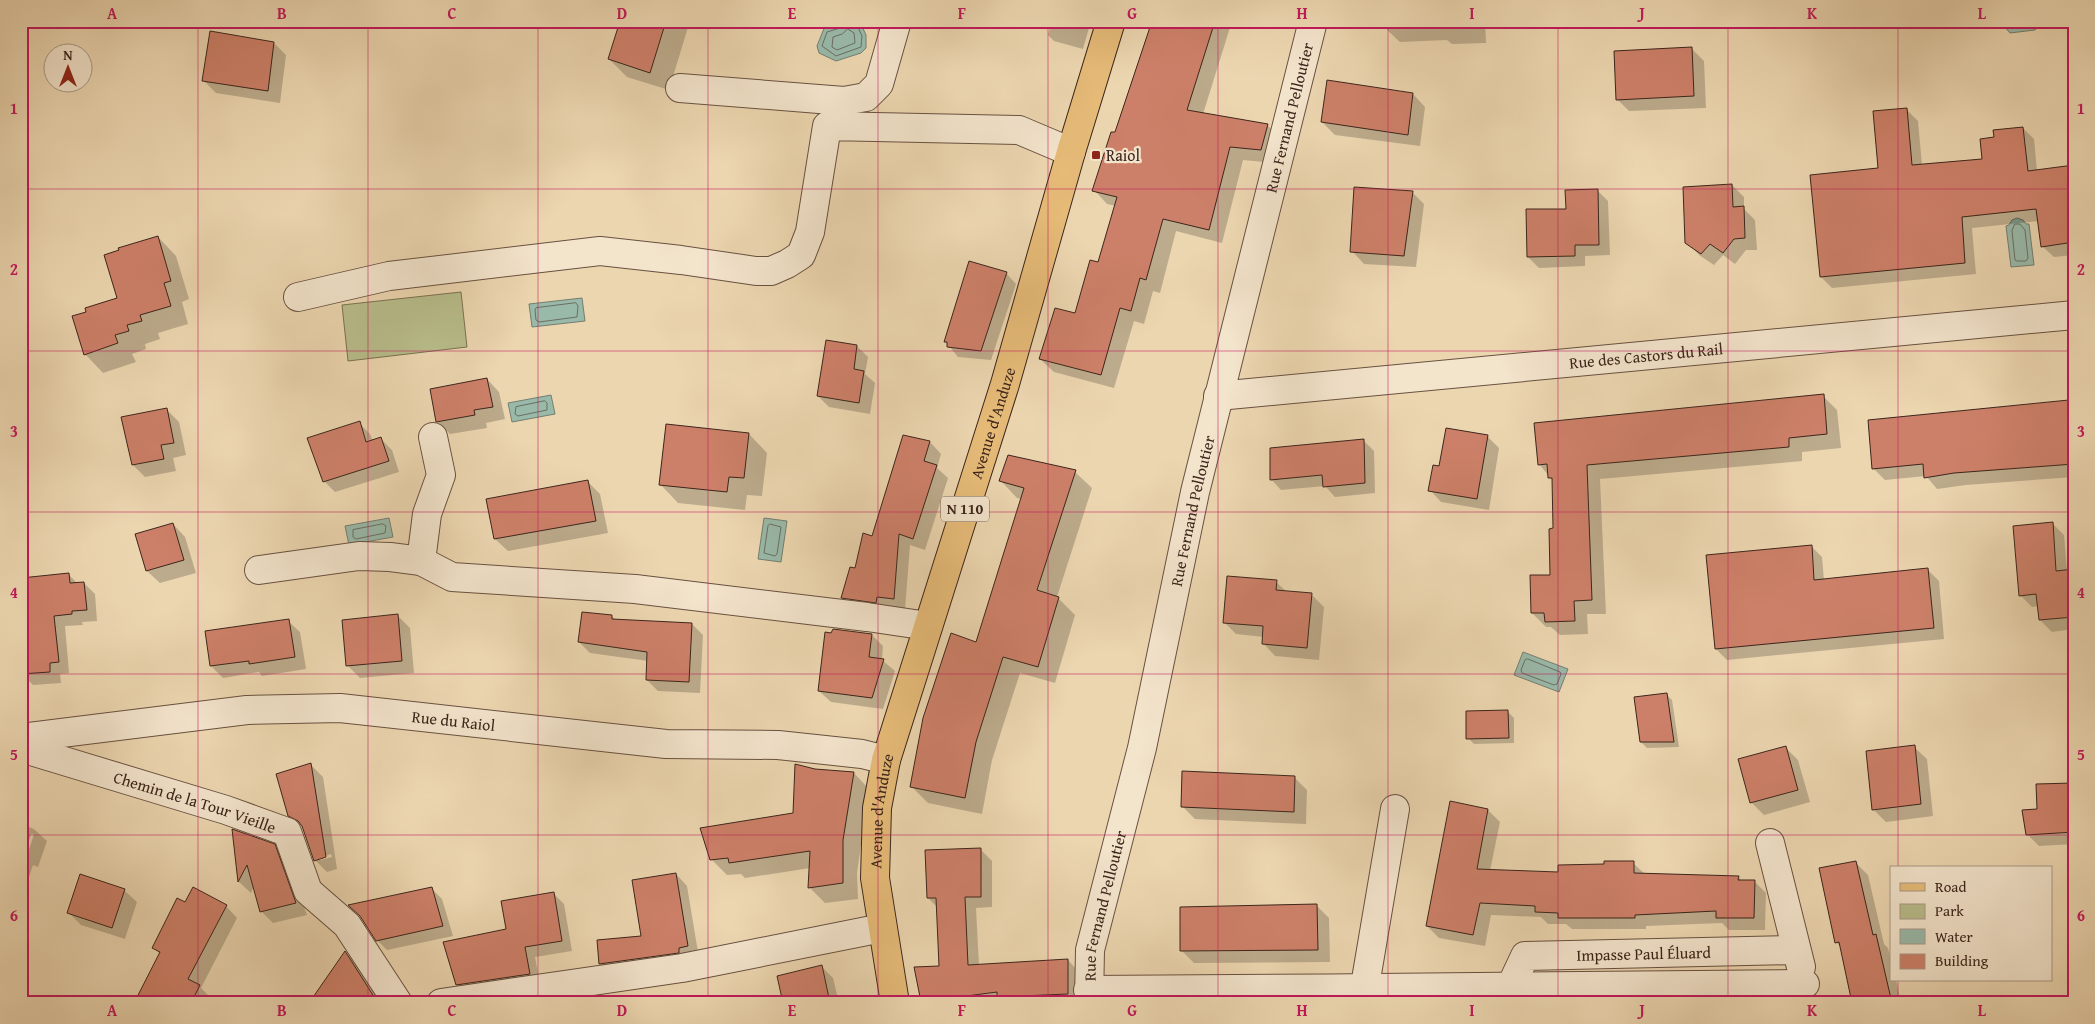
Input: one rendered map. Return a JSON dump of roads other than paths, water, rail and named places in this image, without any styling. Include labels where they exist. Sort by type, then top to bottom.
[{"type":"main road","name":"Avenue d'Anduze","points":[[894,1003],[875,878],[878,808],[886,760],[1005,384],[1071,152],[1111,21]]},
{"type":"street","points":[[680,88],[844,101],[866,97],[879,84],[897,21]]},
{"type":"street","name":"Rue Fernand Pelloutier","points":[[1089,996],[1090,950],[1142,748],[1194,492],[1313,21]]},
{"type":"street","points":[[298,297],[389,276],[600,251],[756,271],[771,271],[788,264],[801,255],[810,232],[827,126],[1019,130],[1071,152]]},
{"type":"street","name":"Rue des Castors du Rail","points":[[1218,396],[2074,315]]},
{"type":"street","points":[[420,561],[427,514],[441,475],[433,437]]},
{"type":"street","points":[[259,570],[359,556],[390,556],[420,561],[452,577],[636,589],[867,616],[928,626]]},
{"type":"street","name":"Rue du Raiol","points":[[21,738],[247,710],[340,708],[666,744],[778,745],[862,754],[886,760]]},
{"type":"street","name":"Chemin de la Tour Vieille","points":[[21,748],[226,810],[287,832],[308,891],[347,925],[398,1003]]},
{"type":"street","points":[[1363,995],[1395,809]]},
{"type":"street","name":"Impasse Paul Éluard","points":[[1089,996],[1363,995],[1510,988],[1595,995],[1807,993],[1770,843]]},
{"type":"street","points":[[440,1003],[682,968],[882,928]]},
{"type":"street","name":"Impasse Paul Éluard","points":[[1510,988],[1525,956],[1796,950]]},
{"type":"water","points":[[1996,21],[2043,21],[2035,30],[2010,33],[2004,26],[1996,24]]},
{"type":"water","points":[[841,22],[861,24],[866,35],[866,48],[861,53],[836,61],[819,53],[817,46],[825,26]]},
{"type":"water","points":[[2017,218],[2029,224],[2034,265],[2011,267],[2006,226]]},
{"type":"water","points":[[582,298],[585,321],[532,327],[529,304]]},
{"type":"water","points":[[551,395],[555,414],[512,422],[508,403]]},
{"type":"water","points":[[389,518],[393,537],[349,545],[345,526]]},
{"type":"water","points":[[764,518],[787,521],[781,562],[758,559]]},
{"type":"water","points":[[1523,652],[1568,669],[1559,692],[1514,675]]},
{"type":"place","name":"Raiol","points":[[1096,155]]}]
